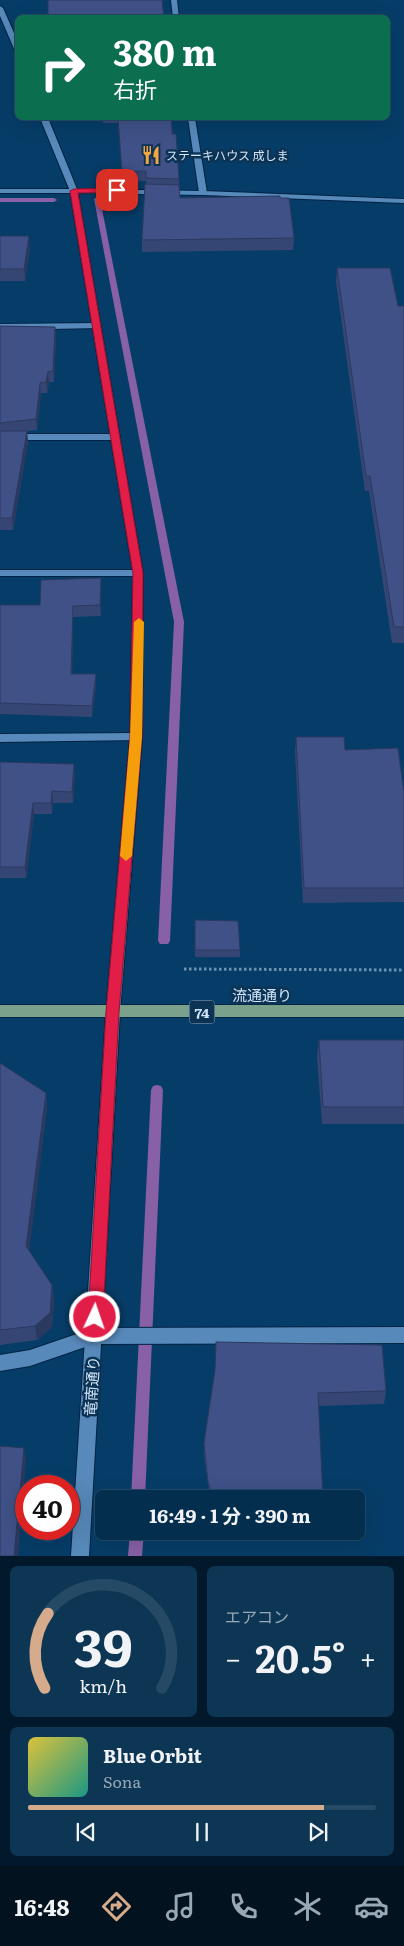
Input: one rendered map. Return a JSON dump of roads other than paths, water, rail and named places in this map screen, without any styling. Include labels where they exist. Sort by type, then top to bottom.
[{"type":"main road","name":"流通通り","points":[[0,1012],[404,1011]]},
{"type":"street","points":[[174,0],[176,15]]},
{"type":"street","points":[[0,8],[15,44]]},
{"type":"street","name":"竜南通り","points":[[45,120],[74,191],[138,573],[136,737],[113,1012],[80,1556]]},
{"type":"street","points":[[192,120],[203,193]]},
{"type":"street","points":[[0,191],[203,193],[404,201]]},
{"type":"street","points":[[0,326],[97,326]]},
{"type":"street","points":[[0,437],[115,437]]},
{"type":"street","points":[[0,573],[138,573]]},
{"type":"street","points":[[0,738],[136,737]]},
{"type":"street","points":[[0,1363],[30,1358],[94,1336],[404,1335]]},
{"type":"waterway","points":[[97,199],[179,622],[164,941]]},
{"type":"waterway","points":[[0,200],[54,200]]},
{"type":"waterway","points":[[138,1490],[157,1090]]},
{"type":"waterway","points":[[135,1556],[136,1540]]},
{"type":"place","name":"ステーキハウス 成しま","points":[[151,155]]}]
